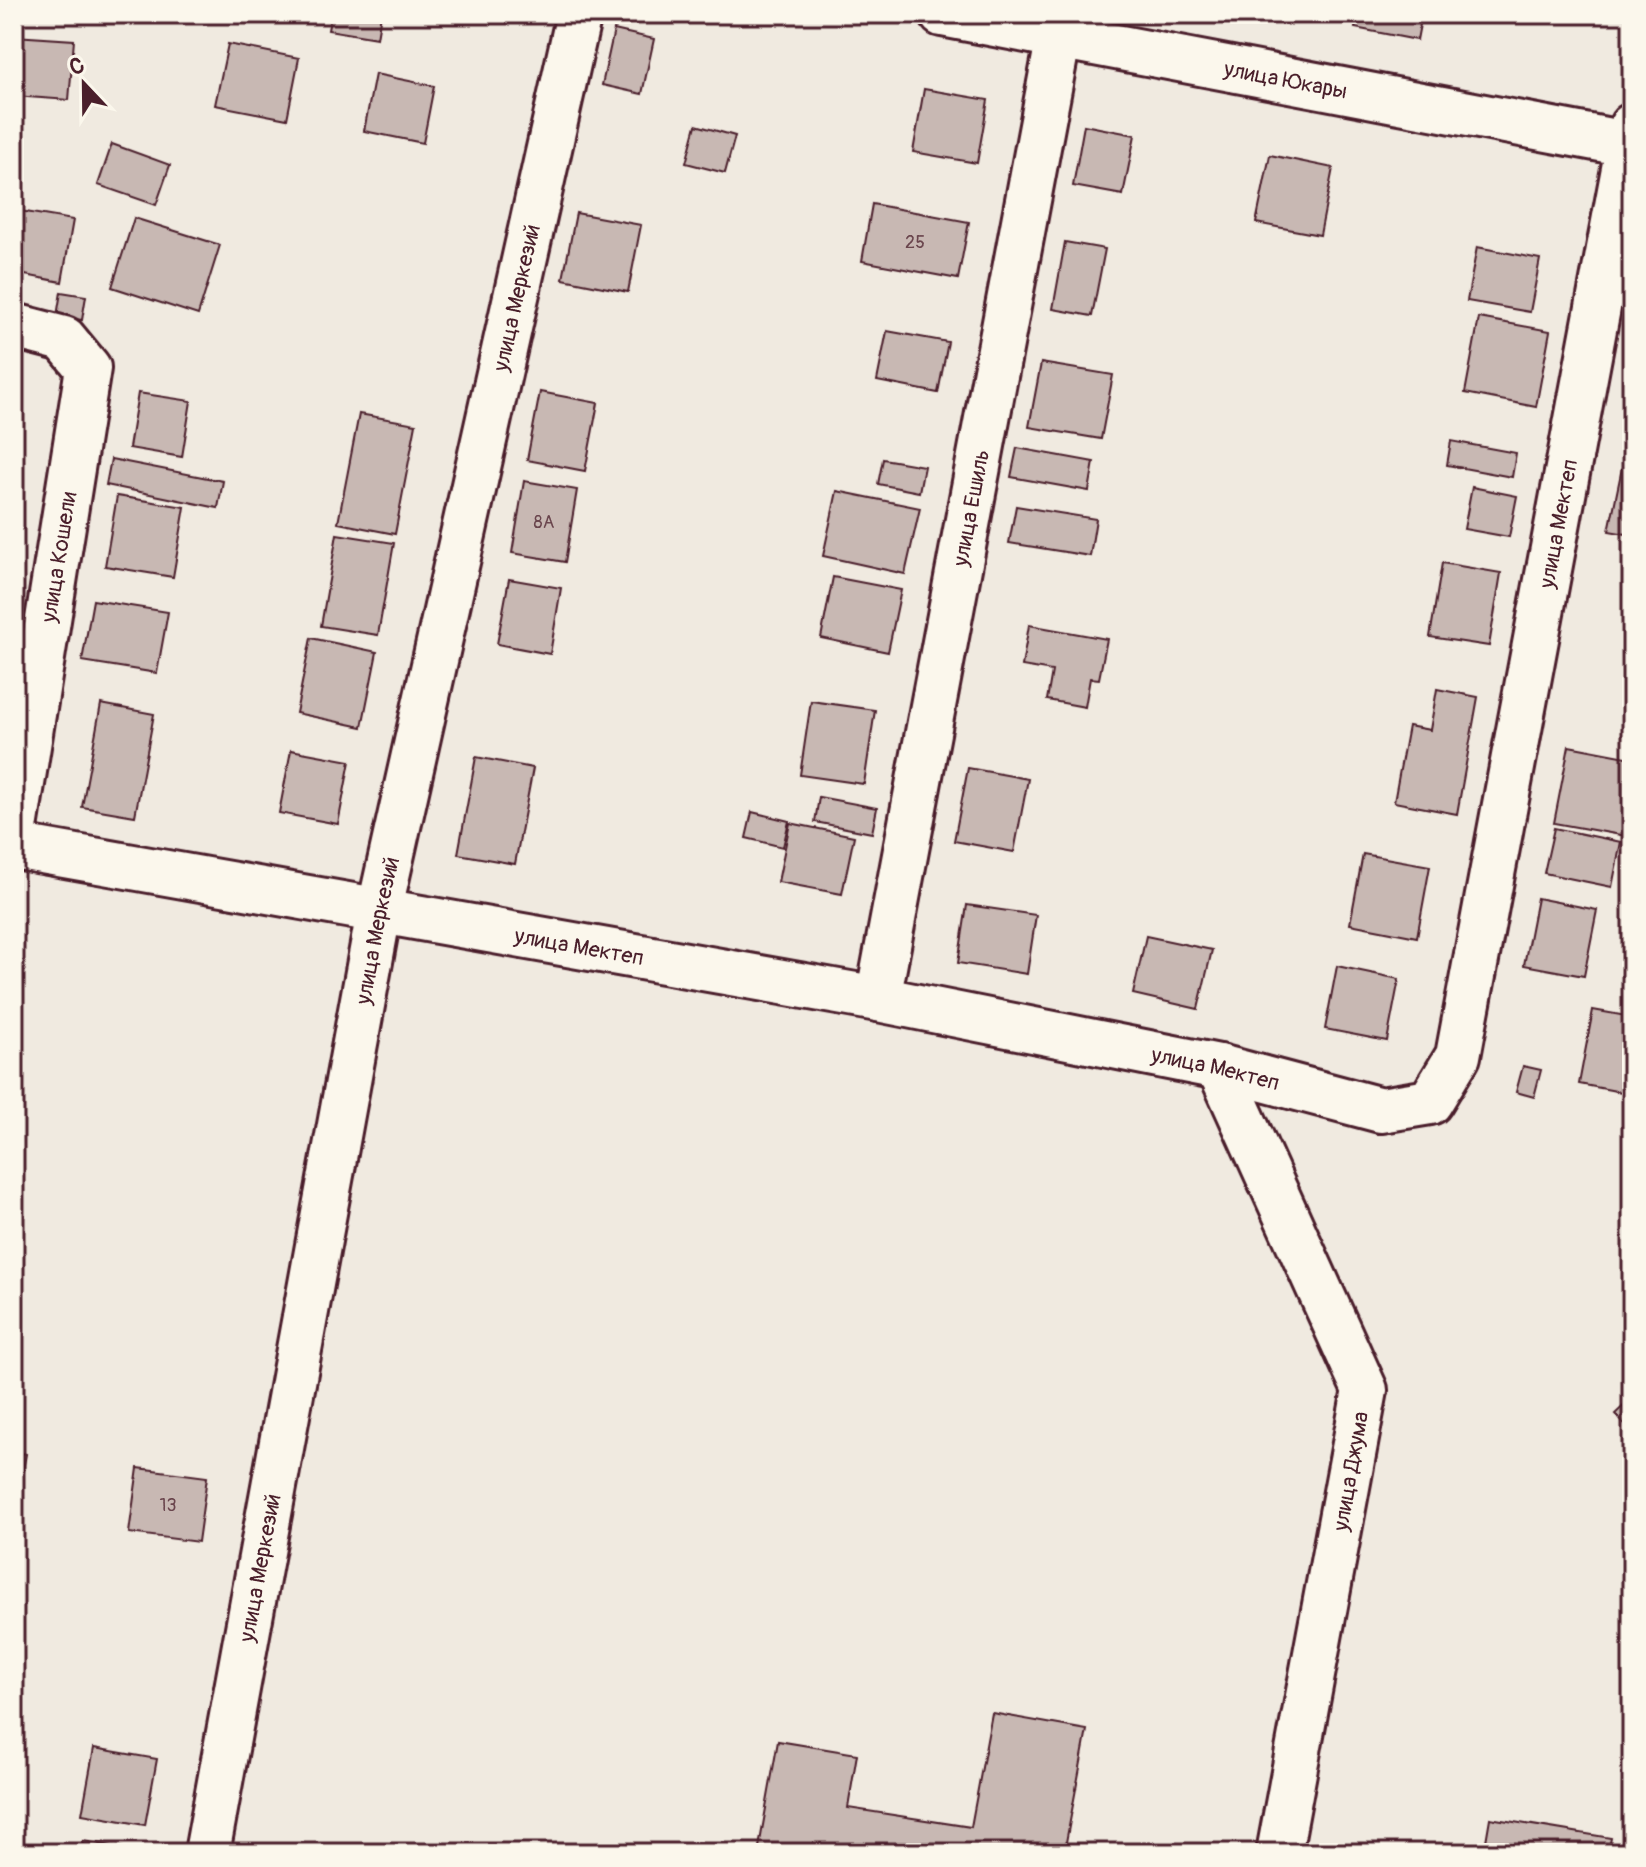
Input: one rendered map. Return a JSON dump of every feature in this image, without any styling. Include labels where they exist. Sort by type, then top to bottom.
[{"type":"street","name":"улица Меркезий","points":[[207,1853],[379,912],[579,14]]},
{"type":"street","name":"улица Юкары","points":[[942,14],[1061,24],[1631,138]]},
{"type":"street","name":"улица Ешиль","points":[[878,999],[1061,24]]},
{"type":"street","name":"улица Мектеп","points":[[14,846],[878,999],[1219,1067],[1381,1110],[1430,1102],[1458,1056],[1631,138]]},
{"type":"street","name":"улица Кошели","points":[[14,326],[64,339],[88,368],[14,834]]},
{"type":"street","name":"улица Джума","points":[[1219,1067],[1365,1390],[1279,1853]]},
{"type":"building","points":[[331,14],[381,14],[377,38],[328,30]]},
{"type":"building","points":[[1358,14],[1422,14],[1417,40],[1355,28]]},
{"type":"building","points":[[614,30],[654,39],[642,94],[602,85]]},
{"type":"building","points":[[14,36],[74,40],[69,100],[14,96]]},
{"type":"building","points":[[228,44],[299,58],[287,119],[215,105]]},
{"type":"building","points":[[375,74],[434,86],[423,143],[364,131]]},
{"type":"building","points":[[924,89],[988,100],[977,163],[913,152]]},
{"type":"building","points":[[696,125],[735,136],[725,173],[686,163]]},
{"type":"building","points":[[1084,125],[1135,135],[1123,195],[1073,186]]},
{"type":"building","points":[[112,144],[170,165],[156,205],[98,185]]},
{"type":"building","points":[[1270,155],[1333,168],[1320,235],[1256,223]]},
{"type":"building","points":[[872,204],[969,222],[958,279],[862,261]]},
{"type":"building","points":[[14,210],[73,220],[62,282],[14,273]]},
{"type":"building","points":[[576,213],[641,225],[628,292],[563,279]]},
{"type":"building","points":[[134,218],[220,245],[198,315],[112,287]]},
{"type":"building","points":[[1065,242],[1105,249],[1092,316],[1053,309]]},
{"type":"building","points":[[1477,247],[1540,259],[1530,312],[1467,301]]},
{"type":"building","points":[[61,292],[86,296],[82,320],[57,316]]},
{"type":"building","points":[[1479,318],[1550,331],[1536,407],[1465,393]]},
{"type":"building","points":[[887,331],[948,342],[938,393],[877,381]]},
{"type":"building","points":[[1041,363],[1113,375],[1101,439],[1029,427]]},
{"type":"building","points":[[540,392],[598,403],[585,471],[527,460]]},
{"type":"building","points":[[138,393],[191,401],[182,457],[129,448]]},
{"type":"building","points":[[359,414],[416,424],[395,534],[338,523]]},
{"type":"building","points":[[1451,441],[1516,453],[1512,477],[1447,465]]},
{"type":"building","points":[[1017,448],[1094,462],[1089,491],[1011,477]]},
{"type":"building","points":[[111,459],[223,481],[218,508],[106,485]]},
{"type":"building","points":[[883,459],[924,466],[919,492],[878,484]]},
{"type":"building","points":[[1622,468],[1632,470],[1632,535],[1609,531]]},
{"type":"building","points":[[524,481],[577,490],[565,562],[512,553]]},
{"type":"building","points":[[1472,487],[1517,496],[1509,537],[1464,529]]},
{"type":"building","points":[[837,491],[920,508],[905,574],[823,556]]},
{"type":"building","points":[[117,496],[185,507],[173,577],[105,566]]},
{"type":"building","points":[[1016,506],[1096,519],[1090,556],[1009,543]]},
{"type":"building","points":[[337,534],[394,543],[378,635],[321,626]]},
{"type":"building","points":[[1442,563],[1501,573],[1489,646],[1430,637]]},
{"type":"building","points":[[833,577],[901,590],[888,652],[821,638]]},
{"type":"building","points":[[509,579],[561,588],[550,654],[497,644]]},
{"type":"building","points":[[93,600],[168,612],[157,673],[82,661]]},
{"type":"building","points":[[1029,625],[1107,639],[1099,679],[1090,678],[1085,707],[1047,700],[1052,671],[1022,666]]},
{"type":"building","points":[[311,638],[377,652],[362,727],[296,713]]},
{"type":"building","points":[[1437,689],[1478,697],[1457,814],[1394,802],[1408,726],[1430,730]]},
{"type":"building","points":[[811,701],[875,710],[864,784],[800,775]]},
{"type":"building","points":[[101,704],[154,714],[135,816],[82,807]]},
{"type":"building","points":[[1569,746],[1632,758],[1632,837],[1554,823]]},
{"type":"building","points":[[291,750],[350,761],[338,824],[279,813]]},
{"type":"building","points":[[476,757],[533,768],[515,864],[458,854]]},
{"type":"building","points":[[968,768],[1028,779],[1014,852],[954,841]]},
{"type":"building","points":[[819,797],[877,808],[872,833],[815,822]]},
{"type":"building","points":[[752,812],[789,821],[783,847],[746,838]]},
{"type":"building","points":[[790,823],[854,836],[842,894],[778,882]]},
{"type":"building","points":[[1554,828],[1621,842],[1612,887],[1544,873]]},
{"type":"building","points":[[1363,854],[1430,866],[1417,937],[1350,924]]},
{"type":"building","points":[[1537,898],[1597,910],[1584,976],[1524,965]]},
{"type":"building","points":[[967,905],[1036,915],[1027,974],[958,963]]},
{"type":"building","points":[[1146,936],[1212,950],[1198,1009],[1133,994]]},
{"type":"building","points":[[1337,966],[1399,979],[1387,1041],[1325,1029]]},
{"type":"building","points":[[1593,1010],[1632,1017],[1632,1094],[1579,1084]]},
{"type":"building","points":[[1523,1066],[1541,1070],[1534,1097],[1516,1092]]},
{"type":"building","points":[[1632,1398],[1632,1433],[1615,1414]]},
{"type":"building","points":[[14,1451],[26,1454],[14,1516]]},
{"type":"building","points":[[138,1468],[207,1477],[198,1542],[129,1533]]},
{"type":"building","points":[[992,1713],[1087,1730],[1064,1853],[758,1853],[778,1741],[857,1754],[848,1808],[971,1827]]},
{"type":"building","points":[[94,1748],[157,1759],[145,1825],[82,1814]]},
{"type":"building","points":[[1490,1818],[1611,1838],[1608,1853],[1484,1853]]},
{"type":"building","points":[[83,1841],[142,1851],[142,1853],[81,1853]]}]
